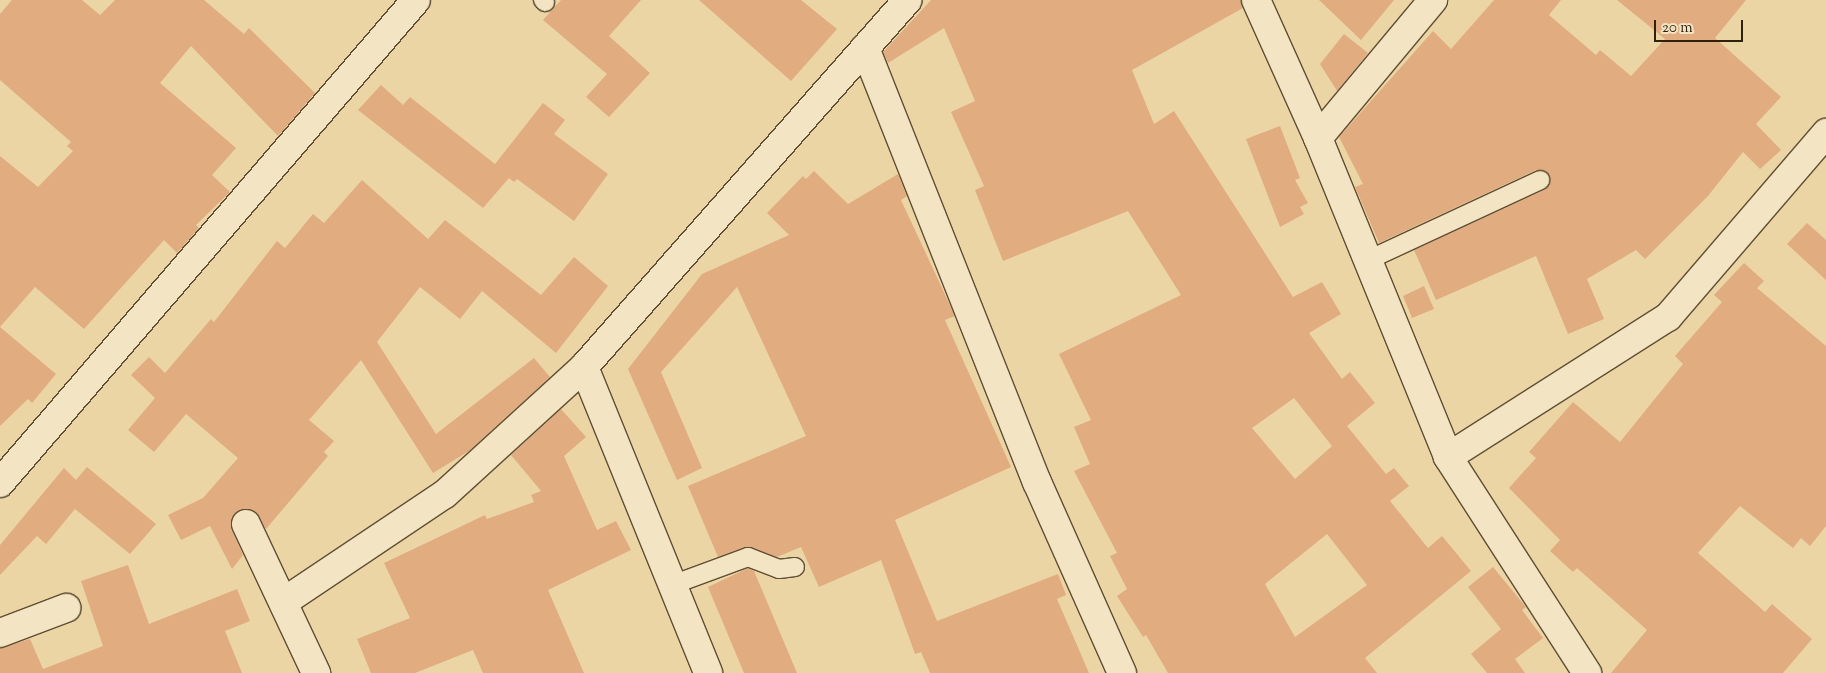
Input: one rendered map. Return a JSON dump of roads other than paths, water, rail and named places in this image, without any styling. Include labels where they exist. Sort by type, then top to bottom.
[{"type":"street","points":[[0,483],[416,0]]},
{"type":"street","points":[[286,601],[445,494],[584,367],[907,0]]},
{"type":"street","points":[[1256,0],[1318,138],[1448,457],[1587,673]]},
{"type":"street","points":[[1318,138],[1433,0]]},
{"type":"street","points":[[865,48],[1037,482],[1122,673]]},
{"type":"street","points":[[1448,457],[1668,317],[1826,134]]},
{"type":"street","points":[[584,367],[708,673]]},
{"type":"street","points":[[246,524],[286,601],[316,673]]},
{"type":"street","points":[[0,633],[66,608]]},
{"type":"lane","points":[[1368,260],[1540,180]]},
{"type":"lane","points":[[672,585],[748,557],[779,569],[795,566]]}]
